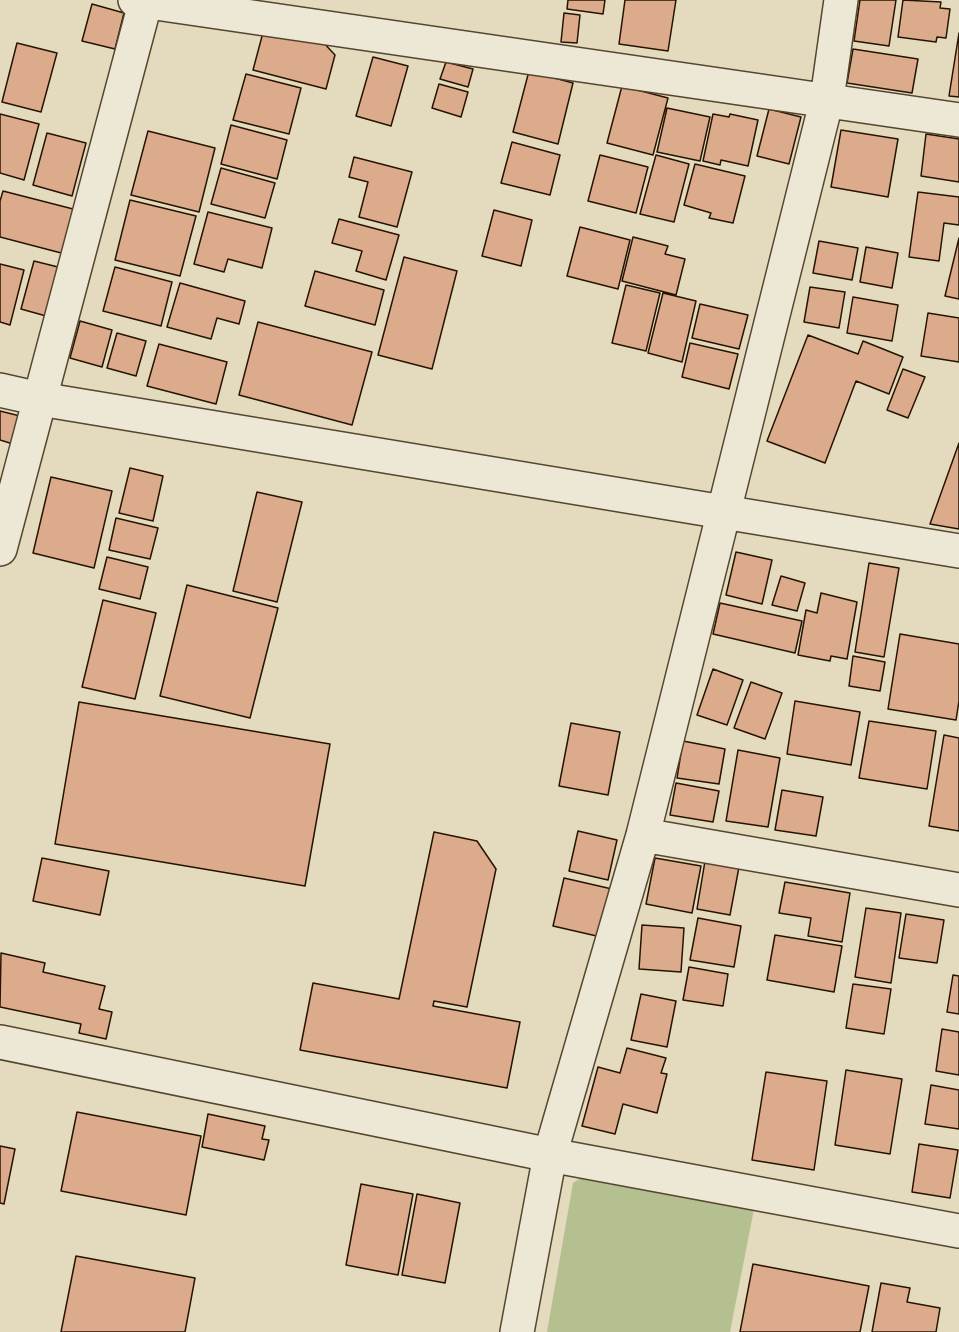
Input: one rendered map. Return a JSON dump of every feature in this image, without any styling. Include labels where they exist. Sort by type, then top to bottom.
[{"type":"street","points":[[517,1332],[550,1155],[643,835],[828,99],[841,0]]},
{"type":"street","points":[[0,549],[142,1],[828,99],[959,120]]},
{"type":"street","points":[[0,390],[40,399],[959,551]]},
{"type":"street","points":[[643,835],[959,890]]},
{"type":"street","points":[[0,1042],[550,1155],[959,1231]]},
{"type":"green space","points":[[582,1177],[754,1209],[730,1332],[547,1332],[573,1183]]},
{"type":"building","points":[[568,0],[605,0],[603,14],[567,9]]},
{"type":"building","points":[[625,0],[676,0],[668,51],[619,44]]},
{"type":"building","points":[[860,0],[896,0],[889,46],[854,41]]},
{"type":"building","points":[[903,0],[941,2],[940,8],[950,9],[946,38],[937,37],[936,42],[898,37]]},
{"type":"building","points":[[92,4],[124,13],[115,49],[82,41]]},
{"type":"building","points":[[564,13],[580,15],[577,43],[561,42]]},
{"type":"building","points":[[265,25],[321,40],[335,55],[326,89],[253,70]]},
{"type":"building","points":[[959,33],[959,97],[949,96]]},
{"type":"building","points":[[17,43],[57,53],[41,112],[2,102]]},
{"type":"building","points":[[853,49],[918,59],[912,93],[847,83]]},
{"type":"building","points":[[373,57],[408,66],[391,126],[356,116]]},
{"type":"building","points":[[446,62],[473,69],[468,87],[440,79]]},
{"type":"building","points":[[529,71],[573,83],[558,144],[513,132]]},
{"type":"building","points":[[246,74],[301,88],[289,134],[233,120]]},
{"type":"building","points":[[439,84],[468,92],[461,117],[432,108]]},
{"type":"building","points":[[622,86],[668,98],[653,155],[607,143]]},
{"type":"building","points":[[667,108],[710,117],[700,161],[657,152]]},
{"type":"building","points":[[769,109],[801,117],[789,164],[757,156]]},
{"type":"building","points":[[0,114],[39,124],[24,180],[0,173]]},
{"type":"building","points":[[713,114],[729,117],[730,114],[758,120],[748,166],[721,160],[720,165],[703,161]]},
{"type":"building","points":[[231,125],[287,140],[277,179],[221,164]]},
{"type":"building","points":[[841,130],[898,139],[888,197],[831,187]]},
{"type":"building","points":[[148,131],[215,148],[199,212],[131,195]]},
{"type":"building","points":[[47,133],[86,143],[72,196],[33,185]]},
{"type":"building","points":[[926,134],[959,139],[959,182],[921,176]]},
{"type":"building","points":[[512,142],[560,155],[550,195],[501,183]]},
{"type":"building","points":[[600,155],[648,167],[636,213],[588,201]]},
{"type":"building","points":[[656,155],[689,164],[674,222],[640,214]]},
{"type":"building","points":[[354,157],[412,172],[397,227],[359,217],[368,182],[349,177]]},
{"type":"building","points":[[695,164],[745,176],[733,223],[709,218],[711,213],[684,205]]},
{"type":"building","points":[[221,168],[275,183],[265,218],[211,204]]},
{"type":"building","points":[[3,191],[77,210],[65,254],[0,237],[0,201]]},
{"type":"building","points":[[918,192],[959,197],[959,225],[944,223],[939,261],[909,257]]},
{"type":"building","points":[[130,200],[196,216],[180,276],[115,260]]},
{"type":"building","points":[[494,210],[532,220],[521,266],[482,256]]},
{"type":"building","points":[[208,212],[272,228],[262,268],[228,259],[224,272],[194,264]]},
{"type":"building","points":[[339,219],[399,235],[386,280],[356,271],[362,251],[332,243]]},
{"type":"building","points":[[580,227],[630,240],[618,289],[567,276]]},
{"type":"building","points":[[633,237],[668,246],[665,254],[685,259],[676,295],[622,281]]},
{"type":"building","points":[[959,238],[959,299],[945,296]]},
{"type":"building","points":[[819,241],[858,248],[852,280],[813,273]]},
{"type":"building","points":[[866,247],[898,253],[892,288],[860,282]]},
{"type":"building","points":[[404,257],[457,271],[432,369],[378,355]]},
{"type":"building","points":[[34,261],[58,267],[46,316],[21,309]]},
{"type":"building","points":[[0,264],[24,270],[10,325],[0,322]]},
{"type":"building","points":[[115,267],[172,282],[161,326],[103,311]]},
{"type":"building","points":[[315,271],[384,290],[375,325],[305,306]]},
{"type":"building","points":[[180,283],[245,301],[239,324],[217,318],[211,339],[167,327]]},
{"type":"building","points":[[626,285],[660,293],[646,351],[612,343]]},
{"type":"building","points":[[810,287],[845,292],[839,328],[804,322]]},
{"type":"building","points":[[663,293],[696,301],[682,362],[648,353]]},
{"type":"building","points":[[853,297],[898,305],[892,341],[847,333]]},
{"type":"building","points":[[700,304],[748,315],[739,349],[692,338]]},
{"type":"building","points":[[928,313],[959,318],[959,362],[921,356]]},
{"type":"building","points":[[80,321],[112,330],[102,367],[70,358]]},
{"type":"building","points":[[258,322],[372,352],[352,425],[239,395]]},
{"type":"building","points":[[117,333],[146,341],[136,376],[107,368]]},
{"type":"building","points":[[808,335],[858,354],[863,341],[903,357],[889,394],[856,381],[825,463],[767,441]]},
{"type":"building","points":[[690,343],[738,354],[729,389],[682,377]]},
{"type":"building","points":[[159,344],[227,362],[216,404],[147,386]]},
{"type":"building","points":[[903,369],[925,377],[908,418],[887,410]]},
{"type":"building","points":[[0,411],[20,416],[13,444],[0,440]]},
{"type":"building","points":[[959,443],[959,529],[930,524]]},
{"type":"building","points":[[130,468],[163,476],[153,521],[119,513]]},
{"type":"building","points":[[51,477],[112,491],[94,568],[33,553]]},
{"type":"building","points":[[257,492],[302,502],[277,602],[233,591]]},
{"type":"building","points":[[116,518],[158,528],[150,559],[109,550]]},
{"type":"building","points":[[736,552],[772,560],[762,604],[726,595]]},
{"type":"building","points":[[107,557],[148,567],[140,599],[99,589]]},
{"type":"building","points":[[869,563],[899,568],[884,657],[855,652]]},
{"type":"building","points":[[781,576],[805,583],[797,611],[772,605]]},
{"type":"building","points":[[187,585],[278,608],[250,718],[160,696]]},
{"type":"building","points":[[821,593],[857,602],[847,659],[831,656],[830,661],[798,655],[806,610],[817,613]]},
{"type":"building","points":[[103,600],[156,613],[135,699],[82,687]]},
{"type":"building","points":[[720,603],[802,621],[795,653],[713,634]]},
{"type":"building","points":[[900,634],[959,644],[959,701],[956,720],[888,709]]},
{"type":"building","points":[[853,656],[885,662],[880,691],[849,686]]},
{"type":"building","points":[[713,669],[743,680],[727,725],[697,715]]},
{"type":"building","points":[[751,682],[782,693],[765,739],[734,728]]},
{"type":"building","points":[[795,701],[860,712],[851,765],[787,754]]},
{"type":"building","points":[[79,702],[330,744],[305,886],[55,844]]},
{"type":"building","points":[[869,721],[936,731],[927,789],[859,778]]},
{"type":"building","points":[[571,723],[620,732],[608,795],[559,786]]},
{"type":"building","points":[[944,735],[959,738],[959,831],[929,826]]},
{"type":"building","points":[[683,741],[725,749],[719,784],[677,778]]},
{"type":"building","points":[[738,750],[780,758],[768,827],[726,821]]},
{"type":"building","points":[[676,783],[719,791],[713,822],[670,815]]},
{"type":"building","points":[[782,790],[823,797],[816,836],[775,830]]},
{"type":"building","points":[[578,831],[617,840],[608,880],[569,871]]},
{"type":"building","points":[[434,832],[477,841],[496,869],[467,1007],[434,1001],[433,1006],[520,1022],[507,1088],[300,1050],[313,983],[399,999]]},
{"type":"building","points":[[42,858],[109,871],[100,915],[33,901]]},
{"type":"building","points":[[655,858],[701,866],[692,913],[646,904]]},
{"type":"building","points":[[705,861],[739,867],[730,915],[697,909]]},
{"type":"building","points":[[564,878],[612,889],[601,937],[553,926]]},
{"type":"building","points":[[785,882],[850,893],[842,942],[808,936],[811,918],[779,913]]},
{"type":"building","points":[[866,908],[901,913],[891,983],[855,977]]},
{"type":"building","points":[[906,914],[944,920],[937,963],[899,958]]},
{"type":"building","points":[[698,918],[741,926],[734,967],[690,960]]},
{"type":"building","points":[[642,925],[684,928],[681,972],[639,969]]},
{"type":"building","points":[[775,935],[842,946],[834,992],[767,980]]},
{"type":"building","points":[[1,953],[45,963],[43,972],[105,986],[99,1009],[112,1012],[106,1039],[79,1033],[81,1024],[0,1007]]},
{"type":"building","points":[[689,967],[728,974],[723,1006],[683,1000]]},
{"type":"building","points":[[953,975],[959,976],[959,1014],[947,1012]]},
{"type":"building","points":[[853,984],[891,989],[884,1034],[846,1028]]},
{"type":"building","points":[[641,994],[676,1001],[667,1047],[631,1040]]},
{"type":"building","points":[[942,1029],[959,1032],[959,1075],[936,1071]]},
{"type":"building","points":[[627,1048],[666,1058],[661,1073],[667,1074],[657,1113],[623,1104],[615,1134],[582,1126],[598,1067],[620,1073]]},
{"type":"building","points":[[846,1070],[902,1079],[890,1154],[835,1145]]},
{"type":"building","points":[[766,1072],[827,1081],[814,1170],[752,1160]]},
{"type":"building","points":[[931,1085],[959,1090],[959,1129],[925,1124]]},
{"type":"building","points":[[77,1112],[201,1136],[186,1215],[61,1191]]},
{"type":"building","points":[[208,1114],[265,1126],[262,1139],[269,1140],[264,1160],[202,1147]]},
{"type":"building","points":[[919,1144],[958,1150],[950,1198],[912,1192]]},
{"type":"building","points":[[0,1146],[15,1149],[4,1204],[0,1203]]},
{"type":"building","points":[[361,1184],[413,1194],[398,1275],[346,1265]]},
{"type":"building","points":[[417,1194],[460,1203],[445,1283],[402,1275]]},
{"type":"building","points":[[76,1256],[195,1278],[185,1332],[61,1332]]},
{"type":"building","points":[[753,1264],[869,1286],[860,1332],[740,1332]]},
{"type":"building","points":[[881,1283],[910,1288],[907,1302],[940,1308],[936,1332],[872,1332]]}]
